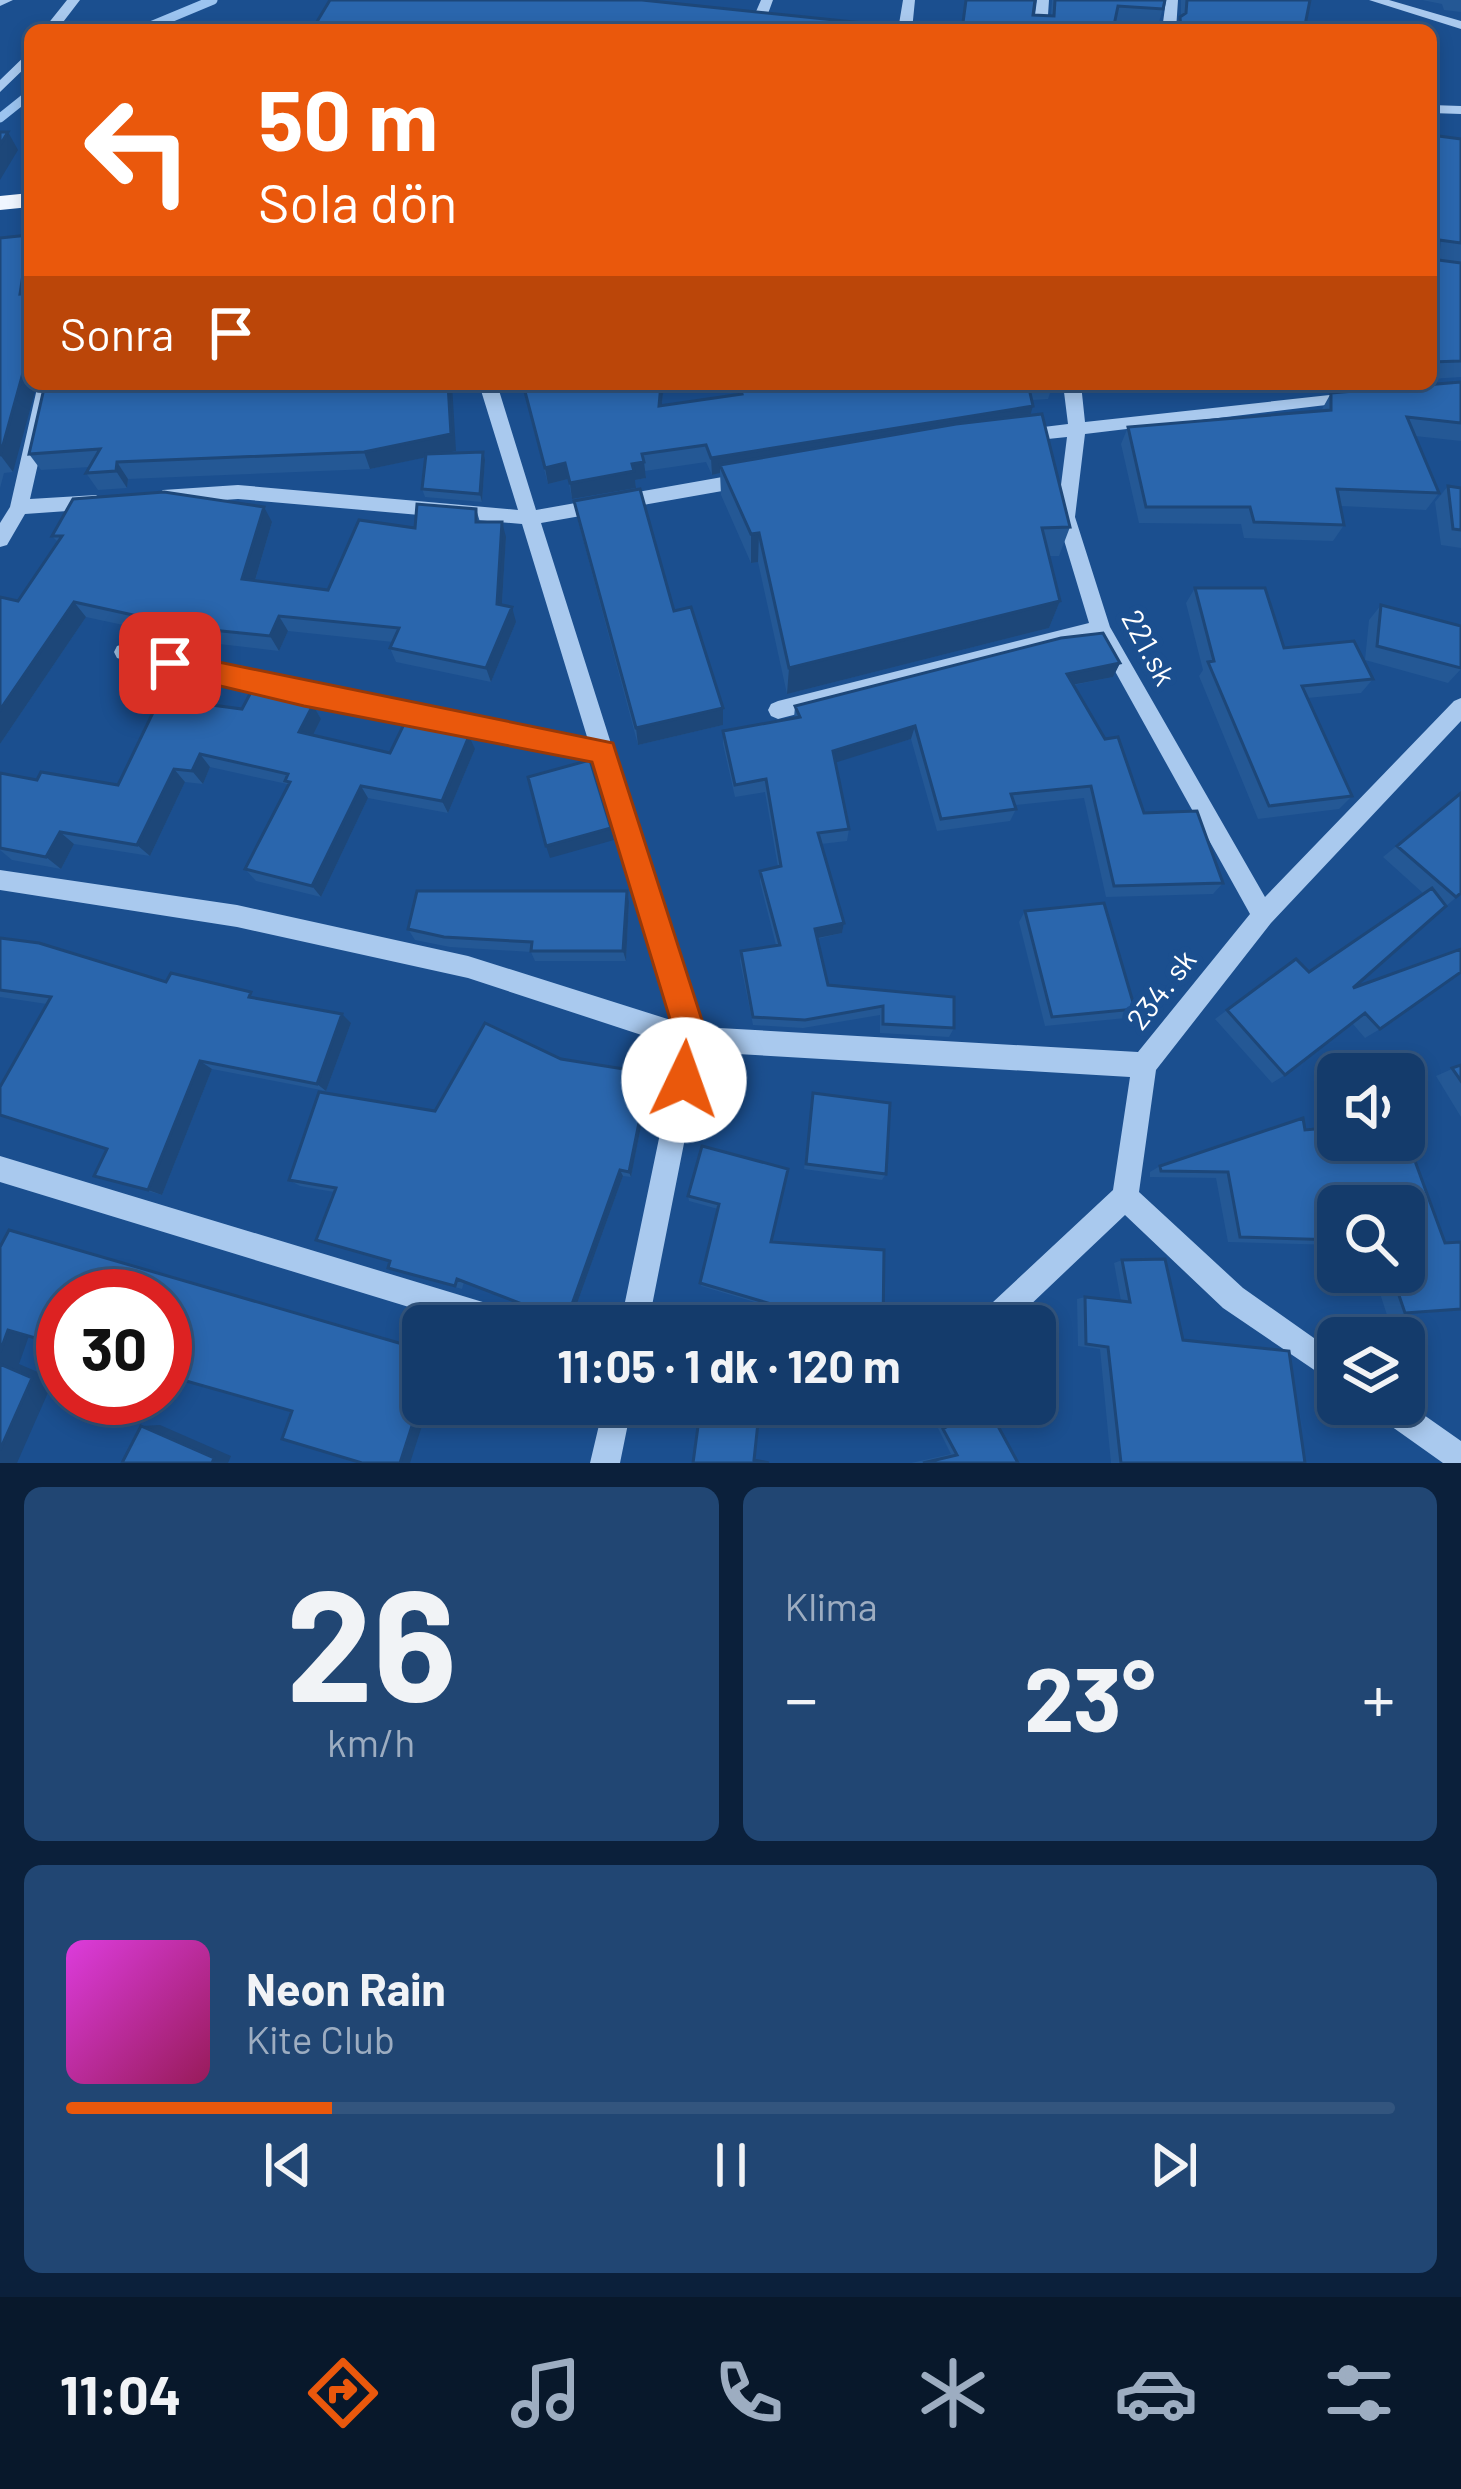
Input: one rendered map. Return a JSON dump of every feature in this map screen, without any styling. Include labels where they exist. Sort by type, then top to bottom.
[{"type":"street","points":[[55,24],[74,0]]},
{"type":"street","points":[[1375,0],[1461,25]]},
{"type":"street","points":[[741,11],[765,7]]},
{"type":"street","points":[[0,88],[24,62]]},
{"type":"street","points":[[0,541],[19,507],[46,390]]},
{"type":"street","points":[[490,390],[692,1039],[638,1305]]},
{"type":"street","name":"221.sk","points":[[1073,390],[1077,429],[1066,517],[1101,628],[1263,915]]},
{"type":"street","points":[[992,439],[1368,394]]},
{"type":"street","points":[[150,498],[238,492],[530,518],[763,477]]},
{"type":"street","points":[[19,507],[106,501]]},
{"type":"street","points":[[778,710],[1101,628]]},
{"type":"street","points":[[124,652],[304,694],[603,752]]},
{"type":"street","name":"234. sk","points":[[1125,1197],[1144,1066],[1263,915],[1461,707]]},
{"type":"street","points":[[0,880],[237,916],[468,967],[692,1039],[1144,1066]]},
{"type":"street","points":[[0,1169],[447,1305]]},
{"type":"street","points":[[1010,1305],[1125,1197],[1233,1298],[1317,1357]]},
{"type":"street","points":[[605,1463],[613,1425]]},
{"type":"street","points":[[1414,1425],[1461,1458]]},
{"type":"building","points":[[330,0],[642,0],[873,24],[316,24]]},
{"type":"building","points":[[966,0],[1035,0],[1033,15],[1054,16],[1055,0],[1165,0],[1163,9],[1118,6],[1114,24],[963,24]]},
{"type":"building","points":[[1187,0],[1310,0],[1305,24],[1181,24]]},
{"type":"building","points":[[1437,136],[1461,139],[1461,243],[1439,240],[1438,260],[1461,263],[1461,361],[1437,362]]},
{"type":"building","points":[[24,236],[20,294],[24,294],[24,369],[0,456],[0,238]]},
{"type":"building","points":[[1461,382],[1461,423],[1407,417],[1439,493],[1337,489],[1344,525],[1254,522],[1250,507],[1146,507],[1128,427],[1331,410],[1331,393],[1437,390],[1437,384]]},
{"type":"building","points":[[44,390],[448,390],[451,434],[364,452],[117,462],[116,471],[86,473],[100,449],[29,454]]},
{"type":"building","points":[[525,390],[660,390],[659,406],[742,394],[741,390],[1029,390],[1033,406],[711,458],[706,445],[642,454],[644,462],[632,464],[634,471],[570,483],[565,463],[545,468]]},
{"type":"building","points":[[1042,414],[1070,527],[1042,528],[1060,601],[789,668],[759,533],[751,534],[720,465]]},
{"type":"building","points":[[483,452],[480,494],[422,489],[426,454]]},
{"type":"building","points":[[1448,486],[1461,488],[1461,530],[1453,529]]},
{"type":"building","points":[[640,489],[674,611],[691,607],[723,708],[636,728],[574,501]]},
{"type":"building","points":[[164,492],[264,507],[242,579],[328,590],[359,520],[415,528],[417,504],[476,509],[476,522],[502,522],[497,604],[512,607],[486,668],[390,648],[399,628],[279,616],[270,636],[192,628],[74,602],[0,710],[0,597],[18,601],[62,536],[52,536],[73,499]]},
{"type":"building","points":[[1195,588],[1265,588],[1284,648],[1354,641],[1373,679],[1302,686],[1352,796],[1269,806],[1208,662],[1214,661]]},
{"type":"building","points":[[1381,605],[1461,626],[1461,668],[1377,646]]},
{"type":"building","points":[[1103,633],[1120,663],[1067,674],[1105,739],[1118,737],[1144,813],[1197,811],[1223,883],[1114,886],[1091,786],[1011,794],[1016,809],[941,819],[915,726],[833,751],[849,829],[818,833],[844,923],[815,929],[828,985],[954,997],[954,1028],[883,1024],[883,1006],[805,1020],[753,1017],[741,951],[780,945],[760,871],[781,866],[766,779],[735,785],[723,731],[800,717],[795,706],[1061,638]]},
{"type":"building","points":[[251,692],[313,705],[299,732],[390,753],[405,722],[469,736],[442,801],[361,786],[312,886],[245,869],[290,782],[285,781],[288,774],[200,754],[192,771],[174,769],[137,845],[60,832],[46,857],[0,848],[0,773],[37,780],[41,772],[118,785],[160,698],[242,709]]},
{"type":"building","points":[[590,760],[611,828],[546,846],[528,777]]},
{"type":"building","points":[[1461,793],[1461,893],[1456,897],[1397,846]]},
{"type":"building","points":[[1432,888],[1446,906],[1353,988],[1461,949],[1461,972],[1380,1029],[1365,1013],[1285,1075],[1227,1010],[1296,959],[1309,972]]},
{"type":"building","points":[[417,891],[627,891],[623,951],[531,951],[532,942],[444,937],[408,929]]},
{"type":"building","points":[[1104,903],[1135,1009],[1052,1017],[1025,911]]},
{"type":"building","points":[[0,938],[39,943],[166,982],[171,973],[251,992],[249,997],[342,1014],[317,1084],[200,1061],[148,1190],[94,1176],[107,1149],[0,1115],[0,1087],[51,997],[0,990]]},
{"type":"building","points":[[485,1023],[561,1059],[649,1073],[629,1172],[620,1170],[572,1305],[524,1305],[457,1279],[455,1286],[388,1268],[390,1261],[316,1240],[336,1188],[289,1180],[319,1092],[435,1111]]},
{"type":"building","points":[[813,1093],[890,1103],[886,1174],[806,1164]]},
{"type":"building","points":[[1303,1118],[1305,1130],[1317,1129],[1317,1161],[1415,1161],[1424,1185],[1317,1185],[1317,1239],[1240,1237],[1228,1172],[1161,1171],[1160,1166]]},
{"type":"building","points":[[702,1146],[788,1169],[771,1242],[884,1250],[883,1305],[775,1305],[700,1283],[719,1204],[688,1196]]},
{"type":"building","points":[[1425,1188],[1445,1243],[1461,1242],[1461,1309],[1405,1313],[1398,1293],[1425,1293]]},
{"type":"building","points":[[9,1230],[144,1269],[36,1269],[36,1338],[8,1330],[0,1352],[0,1247]]},
{"type":"building","points":[[1165,1259],[1183,1340],[1289,1351],[1305,1463],[1121,1463],[1108,1347],[1086,1344],[1085,1297],[1130,1302],[1122,1260]]},
{"type":"building","points":[[192,1283],[402,1344],[402,1425],[412,1425],[400,1463],[362,1463],[282,1439],[292,1411],[192,1383]]},
{"type":"building","points":[[0,1364],[32,1378],[0,1450]]},
{"type":"building","points":[[698,1425],[758,1425],[754,1460],[769,1463],[693,1463]]},
{"type":"building","points":[[997,1425],[1018,1463],[923,1463],[957,1455],[943,1429]]},
{"type":"building","points":[[141,1426],[214,1458],[212,1463],[122,1463]]},
{"type":"waterway","points":[[155,24],[213,0]]},
{"type":"waterway","points":[[0,118],[24,99]]},
{"type":"route","points":[[170,663],[603,752],[692,1039],[684,1080]]}]
